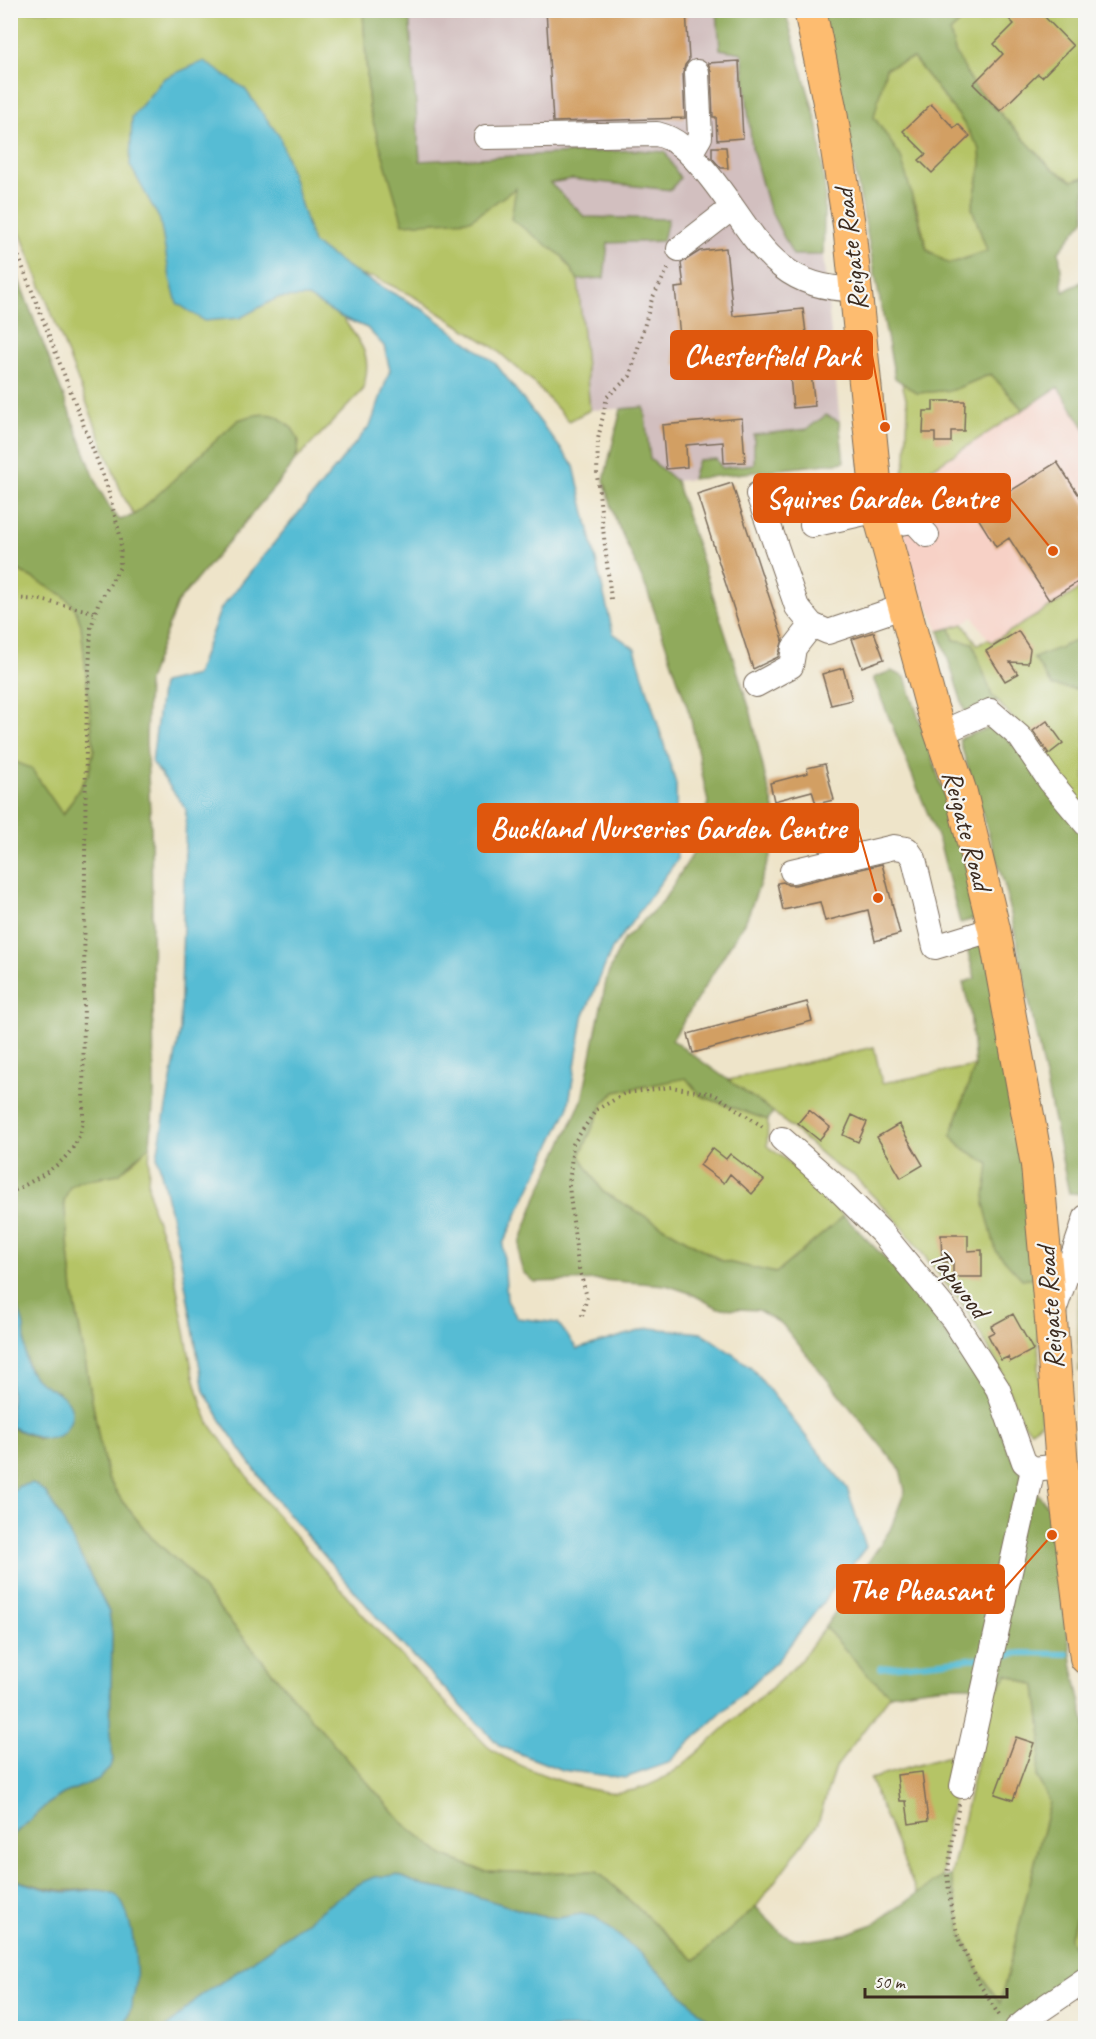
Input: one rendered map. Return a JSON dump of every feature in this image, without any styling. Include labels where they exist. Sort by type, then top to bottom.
[{"type":"main road","name":"Reigate Road","points":[[810,10],[833,124],[849,225],[880,518],[941,733],[961,793],[994,929],[1037,1165],[1051,1320],[1048,1467],[1076,1503],[1086,1658]]},
{"type":"street","points":[[690,154],[700,136],[698,72]]},
{"type":"street","points":[[486,137],[657,134],[677,142],[690,154],[718,189],[766,254],[784,269],[818,286],[856,289]]},
{"type":"street","points":[[679,249],[732,208]]},
{"type":"street","points":[[758,494],[797,608],[812,625],[828,632],[905,606]]},
{"type":"street","points":[[812,525],[880,518],[914,521],[927,535]]},
{"type":"street","points":[[756,685],[791,666],[794,648],[812,625]]},
{"type":"street","points":[[941,733],[990,711],[1020,737],[1050,781],[1086,824]]},
{"type":"street","points":[[792,872],[894,847],[907,849],[914,859],[935,947],[994,929]]},
{"type":"street","name":"Tapwood","points":[[782,1139],[832,1183],[883,1234],[953,1319],[998,1389],[1024,1462],[1048,1467]]},
{"type":"street","points":[[1051,1320],[1086,1218]]},
{"type":"street","points":[[962,1786],[1048,1467]]},
{"type":"street","points":[[1009,2024],[1086,1979]]},
{"type":"path","points":[[10,234],[107,486],[122,539],[120,567],[94,612],[91,628],[86,735],[81,1134],[75,1147],[58,1166],[10,1193]]},
{"type":"path","points":[[611,599],[597,476],[598,439],[607,397],[630,376],[652,299],[679,249]]},
{"type":"path","points":[[10,598],[41,600],[94,612]]},
{"type":"path","points":[[582,1317],[587,1297],[578,1265],[569,1186],[573,1144],[596,1110],[626,1093],[671,1087],[714,1094],[782,1139]]},
{"type":"path","points":[[962,1786],[946,1874],[951,1908],[959,1940],[979,1983],[1009,2024]]},
{"type":"shaded area","points":[[409,11],[717,11],[720,49],[742,53],[748,100],[793,255],[823,255],[844,462],[676,481],[650,459],[644,408],[590,410],[578,280],[604,278],[608,243],[667,219],[585,217],[550,183],[572,179],[671,190],[665,152],[635,150],[419,161]]},
{"type":"shaded area","points":[[1059,387],[1085,429],[1085,586],[991,643],[973,617],[963,624],[939,631],[911,570],[905,549],[901,481],[919,477]]},
{"type":"green space","points":[[1081,10],[1085,15],[1085,177],[1072,181],[1050,167],[973,84],[955,52],[950,32],[972,11]]},
{"type":"green space","points":[[11,11],[363,11],[369,108],[470,220],[516,188],[512,219],[562,256],[578,280],[590,410],[569,421],[531,380],[493,347],[413,296],[376,278],[359,275],[334,302],[364,352],[367,363],[362,391],[297,459],[299,441],[292,428],[153,499],[134,515],[123,496],[11,209]]},
{"type":"green space","points":[[363,11],[409,11],[420,161],[635,150],[665,152],[680,178],[671,190],[572,179],[550,183],[585,217],[668,219],[663,241],[608,243],[604,278],[578,280],[562,256],[511,219],[516,188],[470,220],[403,224],[369,108]]},
{"type":"green space","points":[[717,11],[785,11],[818,126],[825,190],[823,255],[793,255],[768,206],[752,148],[742,53],[720,49]]},
{"type":"green space","points":[[822,11],[972,11],[950,32],[955,52],[973,84],[1050,167],[1072,181],[1085,177],[1085,219],[1059,251],[1063,292],[1085,280],[1085,429],[1058,387],[1023,410],[991,374],[953,390],[917,393],[895,378]],"holes":[[[913,58],[959,116],[980,149],[981,165],[972,208],[987,251],[949,264],[927,250],[901,157],[874,117],[886,68]]]},
{"type":"green space","points":[[913,58],[959,116],[980,149],[981,165],[972,208],[988,251],[949,264],[927,249],[917,208],[873,117],[886,68]]},
{"type":"green space","points":[[10,257],[99,489],[113,513],[120,520],[134,515],[153,499],[238,420],[262,414],[276,416],[292,429],[298,440],[297,452],[289,470],[177,603],[148,681],[146,741],[151,828],[154,1093],[150,1145],[119,1174],[79,1181],[70,1187],[64,1201],[73,1292],[108,1478],[122,1501],[151,1537],[188,1571],[293,1697],[402,1822],[444,1856],[484,1871],[537,1873],[597,1871],[695,1960],[756,1907],[781,1933],[794,1939],[810,1940],[844,1935],[873,1924],[942,1877],[951,1876],[962,1934],[981,1975],[1000,2003],[1050,1802],[1037,1777],[1042,1737],[1036,1686],[1007,1674],[999,1688],[944,1687],[890,1695],[867,1674],[825,1627],[890,1530],[905,1491],[900,1469],[782,1324],[758,1310],[718,1308],[690,1293],[666,1285],[602,1280],[534,1282],[523,1272],[519,1259],[520,1243],[537,1197],[582,1100],[607,977],[622,942],[663,901],[694,852],[708,802],[690,715],[647,590],[615,518],[604,480],[621,409],[644,407],[650,459],[676,481],[751,713],[780,830],[747,918],[672,1040],[773,1112],[768,1120],[701,1096],[686,1078],[615,1092],[603,1104],[580,1156],[603,1192],[722,1261],[776,1273],[844,1216],[886,1259],[932,1313],[984,1389],[1009,1452],[1019,1470],[1049,1508],[1073,1668],[1085,1722],[1085,1893],[1069,1938],[1085,1967],[1007,2028],[716,2028],[640,1953],[595,1917],[581,1914],[559,1918],[540,1916],[465,1893],[424,1886],[397,1875],[356,1885],[240,1970],[200,1996],[166,2028],[124,2028],[131,2007],[90,1889],[59,1890],[11,1879],[11,1837],[46,1805],[63,1794],[99,1779],[113,1759],[110,1734],[112,1634],[109,1612],[60,1516],[45,1492],[19,1486],[11,1493],[11,1427],[38,1439],[59,1392],[39,1383],[30,1371],[22,1342],[16,1303],[11,1294],[11,760],[31,768],[63,815],[89,773],[94,749],[81,625],[75,608],[63,595],[11,566]]},
{"type":"green space","points":[[991,374],[1023,410],[919,477],[901,481],[906,460],[908,406],[902,383],[917,393],[953,390]]},
{"type":"green space","points":[[826,415],[839,421],[844,462],[692,479],[698,460],[716,459],[722,468],[754,464],[754,435],[807,429]]},
{"type":"green space","points":[[11,566],[63,595],[75,608],[81,625],[94,749],[89,773],[40,846],[11,1112]]},
{"type":"green space","points":[[1085,586],[1085,637],[1034,659],[1085,690],[1085,812],[1010,715],[992,696],[973,643],[954,640],[950,628],[963,624],[978,645],[988,639],[992,642]]},
{"type":"green space","points":[[950,628],[954,640],[973,643],[992,696],[998,701],[965,712],[939,631]]},
{"type":"green space","points":[[1085,637],[1085,690],[1052,686],[1034,658]]},
{"type":"green space","points":[[891,671],[905,677],[959,838],[978,918],[960,923],[940,844],[873,678]]},
{"type":"green space","points":[[994,726],[1020,751],[1085,834],[1085,1194],[1069,1193],[1006,890],[959,739]]},
{"type":"green space","points":[[984,941],[1016,1098],[1036,1277],[1022,1279],[996,1251],[984,1204],[989,1164],[963,1148],[951,1135],[975,1066],[970,1011],[963,983],[975,978],[966,945]]},
{"type":"green space","points":[[874,1047],[882,1083],[975,1066],[951,1135],[963,1148],[989,1164],[1036,1277],[1041,1423],[1031,1430],[1022,1422],[999,1367],[966,1309],[897,1221],[853,1175],[837,1167],[773,1112],[728,1080]]},
{"type":"green space","points":[[686,1078],[701,1096],[768,1120],[767,1146],[785,1159],[844,1216],[776,1273],[722,1261],[603,1192],[580,1156],[603,1104],[615,1092]]},
{"type":"green space","points":[[150,1145],[148,1185],[152,1208],[172,1262],[192,1369],[209,1423],[265,1501],[372,1625],[487,1746],[498,1754],[532,1770],[573,1784],[609,1792],[639,1789],[668,1776],[694,1756],[794,1667],[825,1627],[867,1674],[890,1695],[834,1770],[818,1823],[756,1907],[695,1960],[597,1871],[537,1873],[484,1871],[444,1856],[402,1822],[293,1697],[188,1571],[151,1537],[122,1501],[108,1478],[99,1439],[73,1292],[64,1201],[69,1187],[79,1181],[102,1178],[130,1165]]},
{"type":"green space","points":[[1085,1256],[1085,1372],[1079,1371],[1078,1312]]},
{"type":"green space","points":[[1085,1393],[1085,1476],[1076,1403]]},
{"type":"green space","points":[[1007,1674],[1036,1686],[1042,1737],[1037,1777],[1050,1802],[1000,2004],[981,1975],[962,1934],[951,1876],[993,1688],[999,1688]]},
{"type":"green space","points":[[962,1752],[961,1769],[947,1825],[942,1877],[917,1894],[870,1779]]},
{"type":"green space","points":[[1085,1893],[1085,1967],[1069,1938]]},
{"type":"water","points":[[204,61],[245,89],[280,137],[313,243],[360,275],[424,310],[496,364],[574,466],[613,633],[635,649],[676,784],[677,860],[612,949],[583,1018],[568,1109],[503,1244],[507,1300],[517,1318],[558,1323],[577,1349],[650,1328],[702,1333],[751,1367],[847,1488],[866,1547],[778,1660],[668,1763],[625,1778],[562,1770],[500,1746],[387,1629],[274,1497],[225,1427],[204,1391],[178,1244],[157,1156],[180,1032],[186,809],[152,762],[162,683],[196,675],[221,608],[371,424],[390,370],[384,346],[367,328],[341,317],[308,297],[277,298],[240,318],[204,321],[177,303],[170,278],[160,220],[130,165],[132,117],[164,78]]},
{"type":"water","points":[[10,1294],[22,1319],[26,1360],[31,1373],[43,1384],[63,1396],[71,1408],[72,1415],[69,1424],[63,1433],[56,1437],[41,1438],[11,1427]]},
{"type":"water","points":[[33,1483],[45,1492],[60,1516],[109,1612],[112,1634],[110,1734],[113,1759],[109,1769],[99,1779],[63,1794],[46,1805],[11,1837],[11,1493],[19,1486]]},
{"type":"water","points":[[397,1875],[424,1886],[465,1893],[540,1916],[559,1918],[581,1914],[595,1917],[640,1953],[716,2028],[166,2028],[200,1996],[240,1970],[356,1885],[374,1877]]},
{"type":"water","points":[[11,1879],[54,1891],[99,1890],[110,1892],[118,1897],[124,1906],[132,1933],[136,1962],[135,1990],[124,2028],[11,2028]]},
{"type":"building","points":[[546,10],[686,10],[689,60],[683,73],[685,118],[553,122]]},
{"type":"building","points":[[1017,10],[1038,10],[1073,46],[1042,77],[1038,74],[1000,111],[973,84],[1003,54],[994,44],[1014,24],[1009,19]]},
{"type":"building","points":[[739,61],[743,138],[717,140],[716,117],[713,117],[711,71],[708,63]]},
{"type":"building","points":[[931,104],[954,128],[958,124],[970,136],[932,173],[919,160],[926,154],[903,131]]},
{"type":"building","points":[[712,147],[726,147],[728,168],[721,168],[712,158]]},
{"type":"building","points":[[726,248],[733,316],[803,309],[815,406],[793,408],[788,355],[675,365],[673,347],[681,346],[675,288],[684,287],[681,263],[700,251]]},
{"type":"building","points":[[933,401],[965,401],[964,431],[951,431],[951,442],[935,442],[935,433],[923,433],[924,411],[933,411]]},
{"type":"building","points":[[742,418],[745,462],[724,463],[723,442],[686,445],[687,467],[666,469],[662,425]]},
{"type":"building","points":[[1057,462],[1086,506],[1086,577],[1049,600],[1009,538],[996,547],[975,513]]},
{"type":"building","points":[[732,483],[783,639],[778,657],[753,669],[697,494]]},
{"type":"building","points":[[1018,631],[1030,649],[1028,663],[1010,662],[1018,674],[1005,681],[986,651]]},
{"type":"building","points":[[874,632],[884,659],[862,667],[852,639]]},
{"type":"building","points":[[843,668],[852,700],[831,705],[822,674]]},
{"type":"building","points":[[1047,721],[1063,743],[1049,754],[1033,731]]},
{"type":"building","points":[[825,764],[834,800],[816,804],[812,791],[774,801],[770,783],[808,773],[807,768]]},
{"type":"building","points":[[882,864],[900,934],[875,941],[868,910],[825,921],[820,902],[783,910],[777,883],[795,885]]},
{"type":"building","points":[[807,1002],[812,1021],[693,1053],[688,1034]]},
{"type":"building","points":[[809,1110],[830,1127],[819,1140],[798,1123]]},
{"type":"building","points":[[852,1115],[867,1122],[858,1142],[843,1135]]},
{"type":"building","points":[[899,1124],[923,1165],[901,1178],[877,1137]]},
{"type":"building","points":[[712,1148],[726,1159],[730,1154],[764,1180],[752,1194],[730,1174],[724,1183],[700,1165]]},
{"type":"building","points":[[941,1235],[968,1235],[968,1251],[982,1250],[982,1277],[953,1277],[953,1262],[942,1262]]},
{"type":"building","points":[[1013,1314],[1033,1350],[1010,1362],[1008,1357],[1001,1360],[988,1335],[994,1332],[991,1326]]},
{"type":"building","points":[[1016,1737],[1034,1743],[1013,1800],[995,1794]]},
{"type":"building","points":[[922,1772],[928,1821],[909,1824],[906,1801],[900,1801],[897,1775]]},
{"type":"waterway","points":[[1001,1655],[1067,1654]]},
{"type":"waterway","points":[[880,1668],[978,1658]]},
{"type":"place","name":"Chesterfield Park","points":[[885,427]]},
{"type":"place","name":"Squires Garden Centre","points":[[1053,551]]},
{"type":"place","name":"Buckland Nurseries Garden Centre","points":[[878,898]]},
{"type":"place","name":"The Pheasant","points":[[1052,1535]]}]
